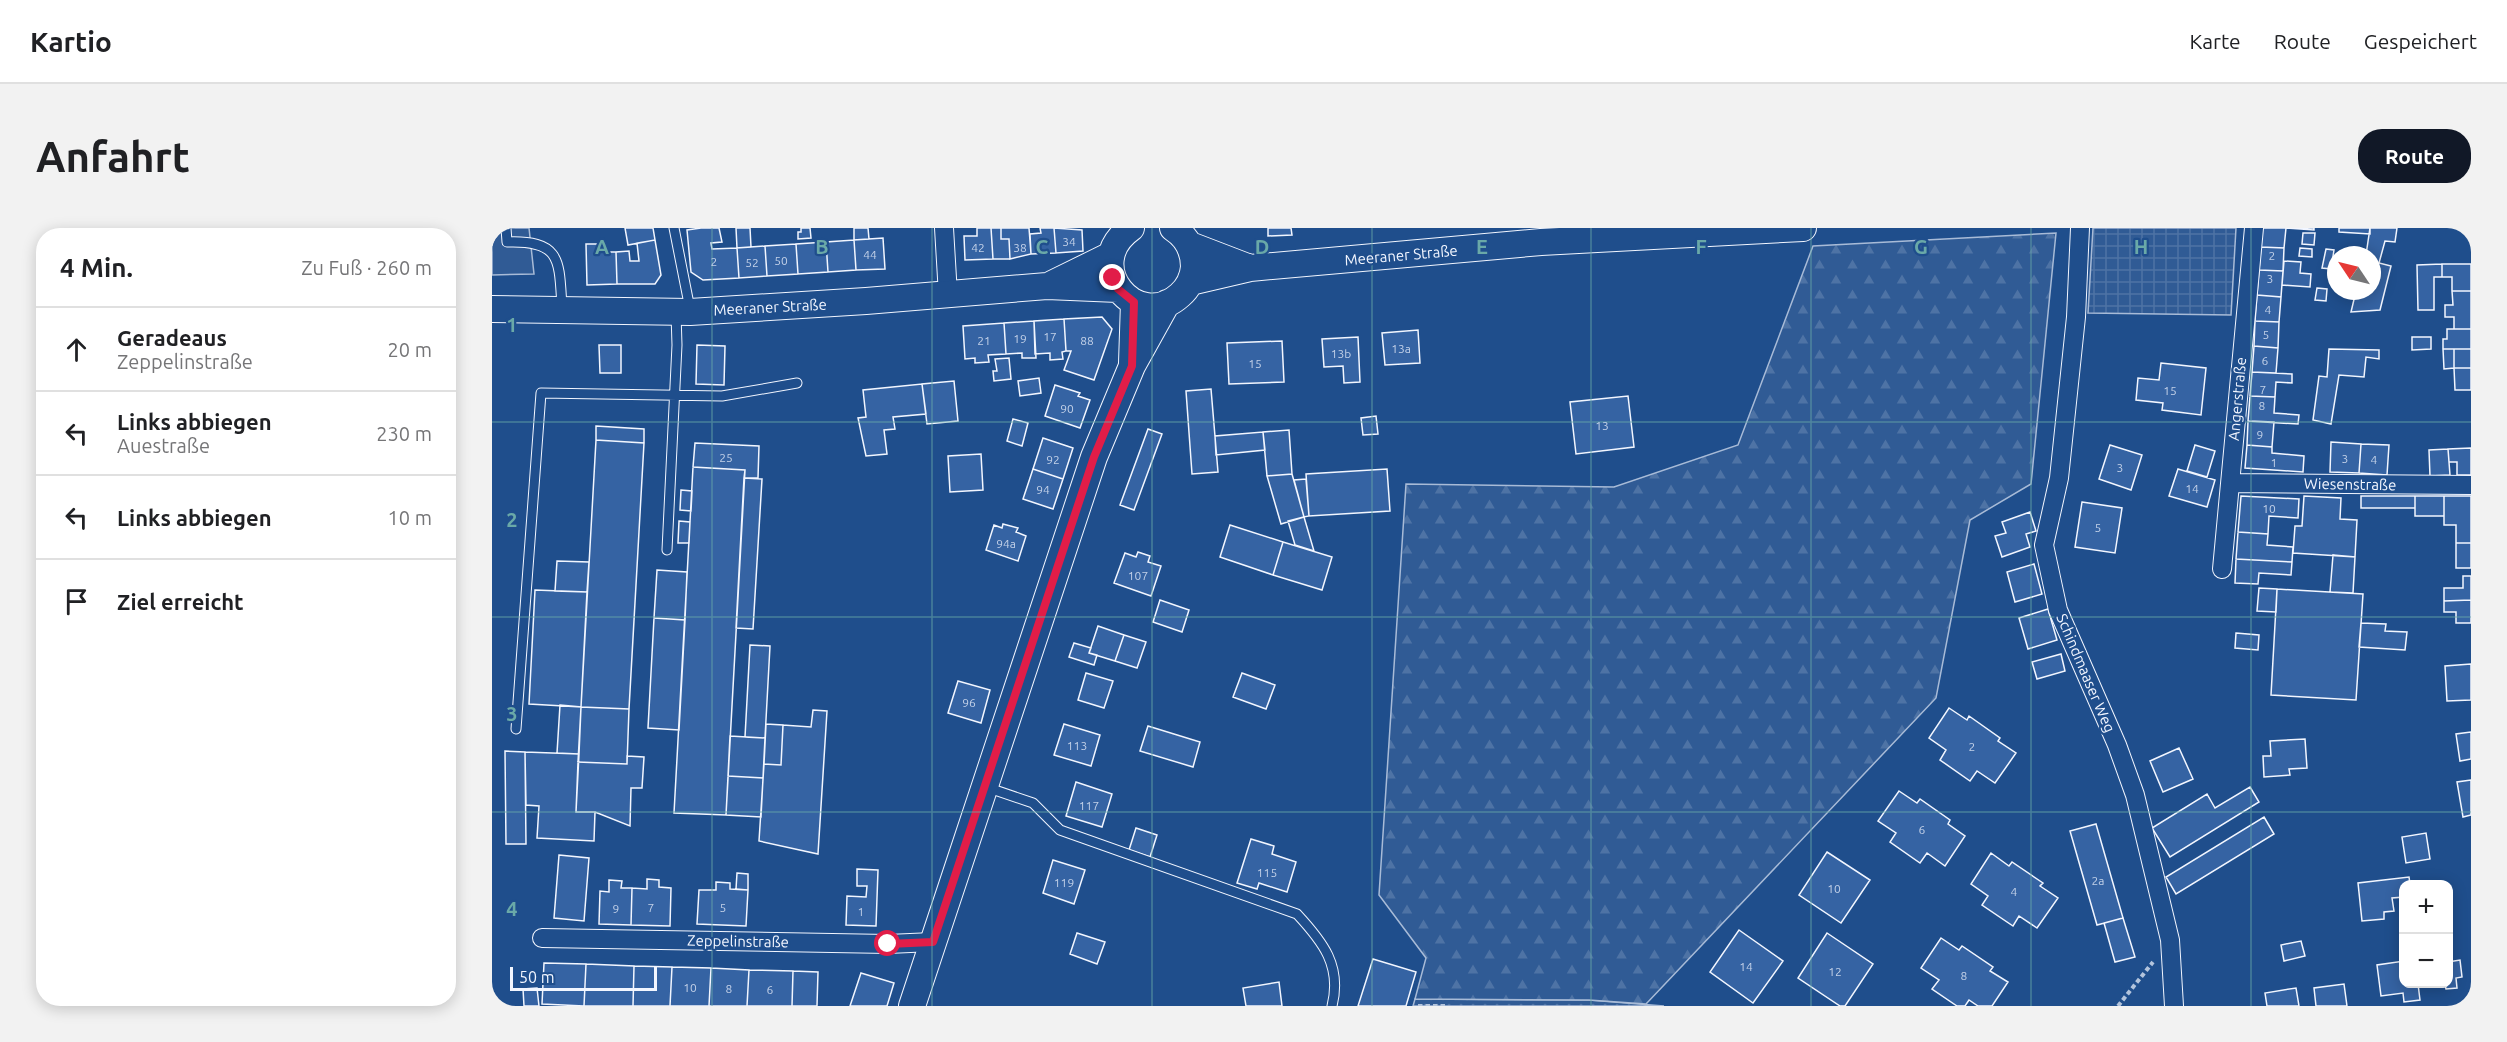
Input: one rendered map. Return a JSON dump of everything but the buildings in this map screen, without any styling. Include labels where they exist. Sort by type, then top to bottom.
[{"type":"street","points":[[944,228],[948,295]]},
{"type":"street","points":[[1131,228],[1119,239],[1111,255],[1113,278],[1126,296],[1132,366]]},
{"type":"street","name":"Meeraner Straße","points":[[1190,282],[1250,268],[1541,242],[1803,228]]},
{"type":"street","name":"Schindmaaser Weg","points":[[2080,228],[2076,317],[2059,478],[2044,545],[2058,610],[2117,745],[2135,795],[2170,940],[2174,1006]]},
{"type":"street","name":"Angerstraße","points":[[2222,570],[2254,228]]},
{"type":"street","name":"Meeraner Straße","points":[[1180,233],[1250,268]]},
{"type":"street","points":[[912,1006],[1094,457],[1132,366],[1167,303],[1181,294],[1190,282],[1194,257],[1180,233]]},
{"type":"street","name":"Meeraner Straße","points":[[1047,286],[1111,255]]},
{"type":"street","name":"Meeraner Straße","points":[[492,309],[683,312],[948,295],[1047,286],[1126,296],[1155,306],[1167,303]]},
{"type":"street","name":"Wiesenstraße","points":[[2230,483],[2471,485]]},
{"type":"street","name":"Zeppelinstraße","points":[[542,938],[888,944],[933,942]]},
{"type":"lane","points":[[506,228],[507,242],[531,242],[548,249],[560,266],[562,309]]},
{"type":"lane","points":[[667,550],[674,397],[683,312],[674,228]]},
{"type":"lane","points":[[516,729],[541,393],[722,396],[797,383]]},
{"type":"lane","points":[[984,787],[1033,803],[1060,830],[1297,914],[1314,933],[1331,959],[1334,996],[1332,1006]]},
{"type":"path","points":[[2118,1006],[2170,940]]},
{"type":"path","points":[[1418,1006],[1448,1006]]},
{"type":"green space","points":[[2056,233],[2031,484],[1970,520],[1936,698],[1646,1004],[1589,1000],[1415,999],[1426,958],[1379,895],[1406,484],[1614,487],[1738,445],[1813,246]]},
{"type":"green space","points":[[1415,999],[1589,1000],[1664,1006],[1413,1006]]},
{"type":"shaded area","points":[[492,228],[529,228],[534,274],[492,275]]},
{"type":"shaded area","points":[[2093,228],[2236,228],[2231,315],[2088,313]]},
{"type":"route","points":[[888,944],[933,942],[1094,457],[1132,366],[1134,302],[1118,289],[1113,278]]}]
